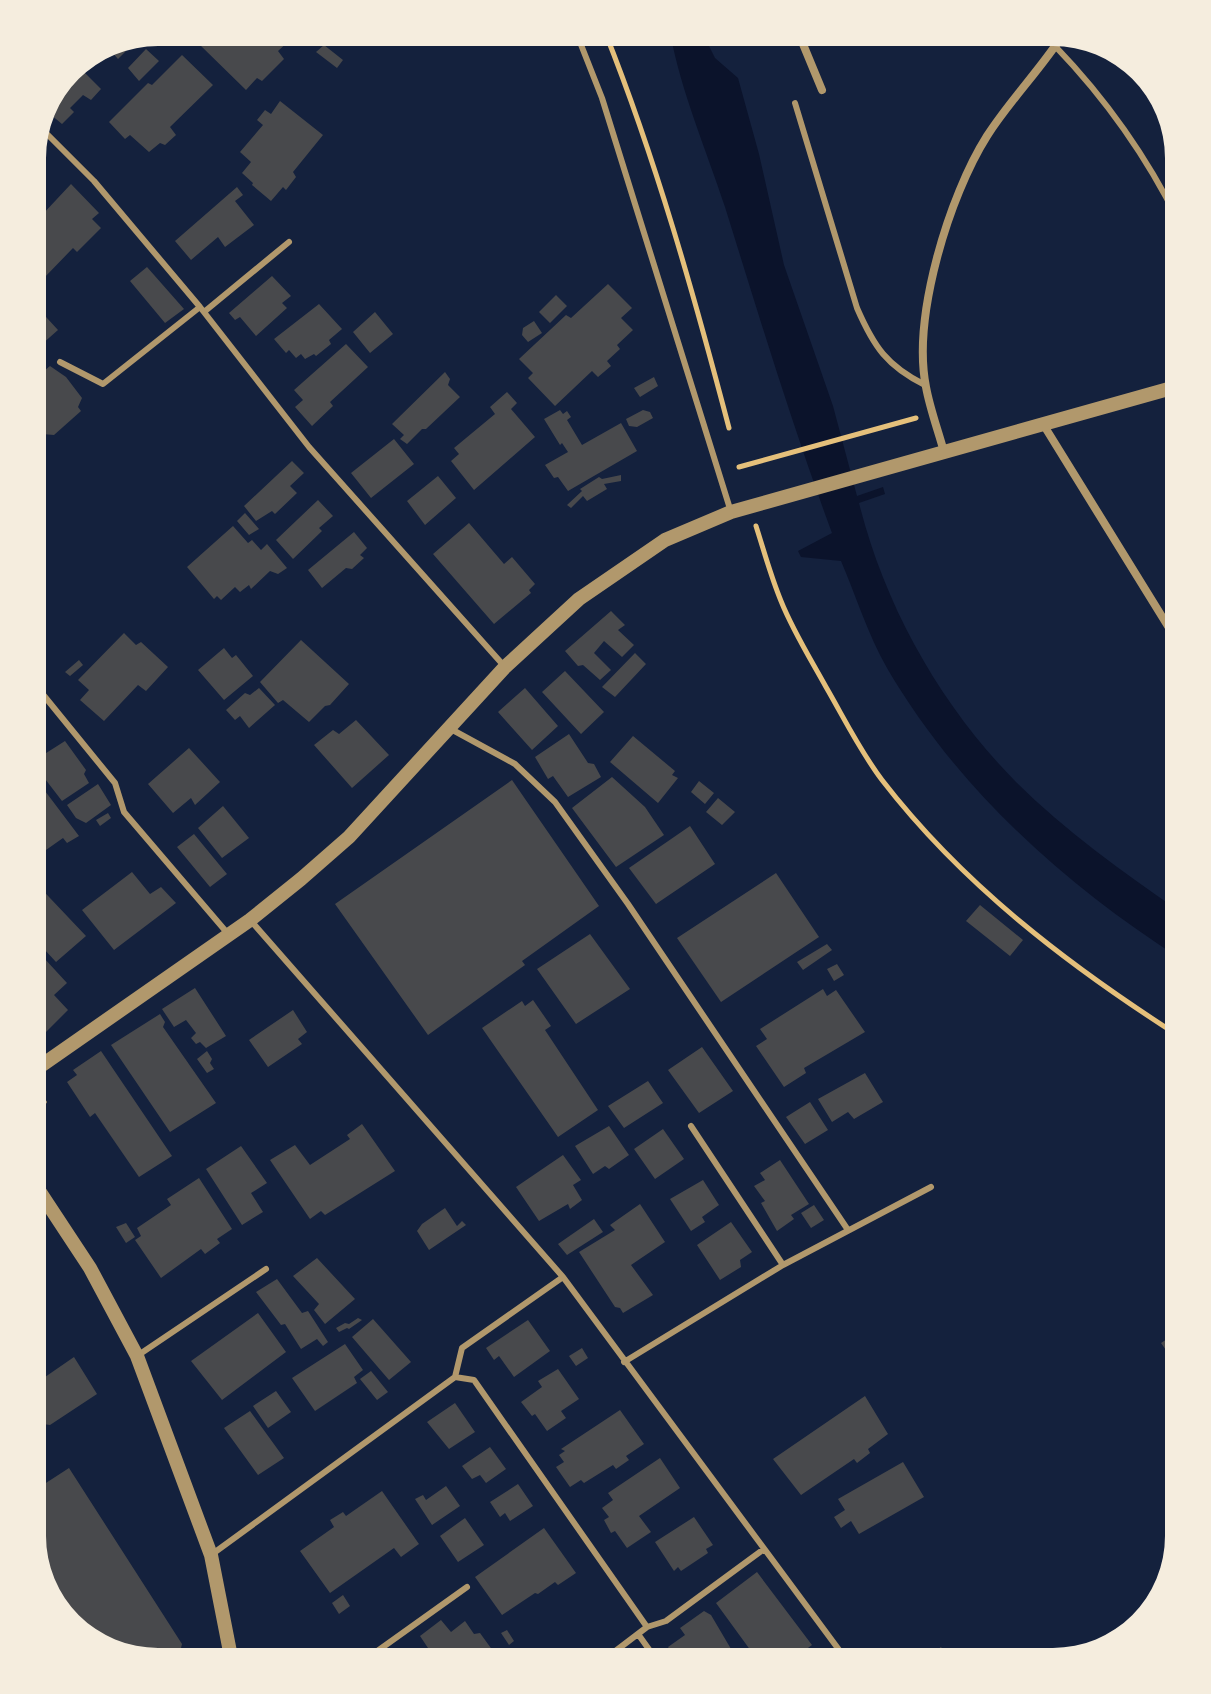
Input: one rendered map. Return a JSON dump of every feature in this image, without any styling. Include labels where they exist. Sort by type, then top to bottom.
[{"type":"street","points":[[804,46],[822,90]]},
{"type":"street","points":[[944,452],[925,385],[924,329],[944,230],[965,177],[987,136],[1055,46]]},
{"type":"street","points":[[46,1062],[250,920],[301,879],[349,837],[505,667],[579,599],[665,540],[731,512],[1165,390]]},
{"type":"street","points":[[1042,423],[1165,621]]},
{"type":"street","points":[[46,1201],[90,1268],[137,1356],[211,1555],[229,1648]]},
{"type":"lane","points":[[582,46],[602,98],[731,512]]},
{"type":"lane","points":[[1055,46],[1084,76],[1139,149],[1165,196]]},
{"type":"lane","points":[[795,103],[857,308],[887,362],[925,385]]},
{"type":"lane","points":[[49,136],[94,181],[202,310],[309,447],[505,667]]},
{"type":"lane","points":[[60,362],[103,384],[289,242]]},
{"type":"lane","points":[[46,698],[115,783],[124,812],[229,935]]},
{"type":"lane","points":[[449,728],[515,764],[555,802],[628,904],[848,1230]]},
{"type":"lane","points":[[250,920],[563,1277],[838,1648]]},
{"type":"lane","points":[[691,1126],[783,1265]]},
{"type":"lane","points":[[624,1362],[783,1265],[931,1187]]},
{"type":"lane","points":[[137,1356],[266,1269]]},
{"type":"lane","points":[[211,1555],[455,1377],[462,1348],[563,1277]]},
{"type":"lane","points":[[455,1377],[474,1380],[647,1627]]},
{"type":"lane","points":[[620,1648],[647,1627],[666,1621],[764,1549]]},
{"type":"lane","points":[[382,1648],[467,1587]]},
{"type":"lane","points":[[638,1634],[648,1648]]},
{"type":"path","points":[[610,46],[658,184],[707,345],[731,437]]},
{"type":"path","points":[[739,467],[921,417]]},
{"type":"path","points":[[735,452],[755,505],[781,602],[802,645],[881,779],[939,847],[1016,919],[1103,987],[1165,1027]]},
{"type":"water","points":[[673,46],[709,46],[715,58],[738,78],[784,265],[833,406],[857,496],[883,487],[885,494],[859,503],[884,580],[919,653],[963,721],[1016,782],[1074,834],[1165,901],[1165,949],[1054,865],[980,793],[915,712],[887,668],[841,561],[801,557],[798,551],[832,533]]},
{"type":"building","points":[[201,46],[283,46],[278,51],[284,59],[262,81],[257,78],[246,90]]},
{"type":"building","points":[[325,46],[343,60],[337,68],[316,52]]},
{"type":"building","points":[[146,49],[159,61],[139,81],[128,68]]},
{"type":"building","points":[[182,55],[213,85],[170,127],[176,135],[165,145],[160,143],[149,152],[130,135],[125,139],[109,122]]},
{"type":"building","points":[[85,73],[101,89],[91,100],[83,95],[70,108],[74,112],[62,124],[54,118],[58,108]]},
{"type":"building","points":[[280,101],[323,135],[293,172],[296,177],[286,190],[283,187],[271,201],[242,173],[251,162],[240,152],[263,125],[257,120],[265,110],[271,114]]},
{"type":"building","points":[[71,184],[99,213],[92,219],[101,228],[77,252],[73,248],[46,276],[46,211]]},
{"type":"building","points":[[237,187],[243,195],[235,201],[254,225],[225,247],[218,237],[191,260],[175,241]]},
{"type":"building","points":[[147,267],[184,309],[165,323],[130,281]]},
{"type":"building","points":[[272,276],[291,296],[282,303],[287,308],[256,336],[240,317],[235,320],[229,313]]},
{"type":"building","points":[[608,284],[632,308],[621,318],[633,330],[617,345],[620,349],[607,361],[611,366],[598,377],[592,371],[555,406],[528,378],[533,373],[519,359],[566,315],[571,318]]},
{"type":"building","points":[[556,295],[567,306],[550,323],[539,312]]},
{"type":"building","points":[[319,304],[342,329],[329,340],[331,344],[316,356],[314,354],[305,359],[301,354],[296,358],[289,350],[286,353],[274,339]]},
{"type":"building","points":[[375,312],[393,334],[370,353],[353,332]]},
{"type":"building","points":[[46,317],[58,330],[46,341]]},
{"type":"building","points":[[534,321],[542,333],[528,342],[522,335],[523,328]]},
{"type":"building","points":[[346,344],[368,367],[330,402],[333,406],[312,426],[295,407],[303,400],[294,390]]},
{"type":"building","points":[[50,366],[66,377],[82,398],[78,407],[81,411],[54,435],[46,434],[46,369]]},
{"type":"building","points":[[445,372],[450,379],[448,385],[460,397],[407,444],[400,439],[404,435],[392,424]]},
{"type":"building","points":[[654,377],[658,386],[640,397],[634,388]]},
{"type":"building","points":[[507,392],[517,403],[511,409],[535,437],[474,490],[451,461],[459,454],[454,448],[495,414],[490,407]]},
{"type":"building","points":[[560,410],[563,414],[567,411],[571,417],[567,420],[582,445],[621,423],[637,451],[568,491],[545,465],[568,452],[544,419]]},
{"type":"building","points":[[643,410],[650,412],[653,418],[637,427],[629,426],[626,419]]},
{"type":"building","points":[[394,439],[414,464],[371,498],[351,473]]},
{"type":"building","points":[[292,461],[304,473],[290,486],[297,493],[275,514],[272,511],[256,521],[244,506]]},
{"type":"building","points":[[621,475],[621,481],[604,484],[607,489],[587,501],[583,496],[571,508],[567,505],[582,491],[580,489],[599,477]]},
{"type":"building","points":[[438,476],[456,498],[425,525],[407,501]]},
{"type":"building","points":[[318,500],[333,516],[293,559],[276,540]]},
{"type":"building","points":[[245,513],[259,529],[249,535],[237,521]]},
{"type":"building","points":[[469,523],[504,564],[512,557],[535,584],[529,590],[531,593],[494,624],[433,554]]},
{"type":"building","points":[[233,526],[248,543],[252,540],[261,550],[267,544],[287,568],[278,574],[270,571],[251,589],[249,585],[240,592],[235,587],[221,600],[217,596],[214,599],[187,567]]},
{"type":"building","points":[[354,532],[367,548],[360,555],[364,558],[322,588],[308,570]]},
{"type":"building","points":[[611,611],[625,625],[618,630],[634,645],[622,657],[604,641],[594,653],[611,670],[600,680],[583,665],[578,666],[565,651]]},
{"type":"building","points":[[124,633],[136,645],[141,642],[168,667],[146,691],[138,685],[104,721],[80,700],[89,690],[78,680]]},
{"type":"building","points":[[301,640],[349,684],[309,722],[283,700],[278,703],[260,682]]},
{"type":"building","points":[[224,648],[232,658],[236,655],[253,676],[224,700],[198,670]]},
{"type":"building","points":[[635,653],[646,664],[615,697],[602,687]]},
{"type":"building","points":[[79,660],[83,665],[70,676],[65,672]]},
{"type":"building","points":[[565,671],[604,712],[581,734],[542,692]]},
{"type":"building","points":[[259,688],[275,705],[249,728],[240,716],[235,720],[226,710],[245,693],[250,695]]},
{"type":"building","points":[[525,688],[558,726],[532,750],[498,712]]},
{"type":"building","points":[[356,720],[389,755],[352,788],[314,745],[333,730],[339,734]]},
{"type":"building","points":[[569,734],[601,777],[568,797],[553,776],[548,779],[535,757]]},
{"type":"building","points":[[633,736],[675,771],[672,775],[678,778],[658,803],[610,762]]},
{"type":"building","points":[[65,741],[86,770],[84,774],[89,783],[62,801],[46,780],[46,753]]},
{"type":"building","points":[[189,748],[220,782],[195,805],[191,798],[173,813],[148,784]]},
{"type":"building","points":[[612,777],[645,807],[664,835],[616,867],[572,808]]},
{"type":"building","points":[[512,780],[599,906],[522,961],[525,965],[428,1035],[335,904]]},
{"type":"building","points":[[699,781],[714,793],[705,804],[691,792]]},
{"type":"building","points":[[98,784],[111,805],[86,823],[76,818],[67,805]]},
{"type":"building","points":[[46,792],[79,836],[67,843],[63,838],[46,850]]},
{"type":"building","points":[[718,798],[735,812],[722,825],[706,812]]},
{"type":"building","points":[[223,806],[249,838],[222,858],[198,828]]},
{"type":"building","points":[[108,813],[111,818],[100,826],[96,820]]},
{"type":"building","points":[[690,826],[715,864],[656,904],[629,868]]},
{"type":"building","points":[[194,834],[227,874],[210,887],[177,847]]},
{"type":"building","points":[[132,872],[150,894],[161,887],[176,903],[114,950],[82,910]]},
{"type":"building","points":[[776,873],[819,937],[721,1002],[677,938]]},
{"type":"building","points":[[46,894],[86,936],[56,962],[46,951]]},
{"type":"building","points":[[980,905],[1023,940],[1010,956],[966,921]]},
{"type":"building","points":[[590,934],[630,989],[576,1024],[537,969]]},
{"type":"building","points":[[827,944],[832,950],[803,970],[797,962]]},
{"type":"building","points":[[46,960],[67,983],[54,995],[68,1010],[46,1032]]},
{"type":"building","points":[[837,964],[844,975],[834,981],[827,969]]},
{"type":"building","points":[[195,988],[226,1036],[206,1048],[191,1038],[196,1033],[186,1020],[174,1027],[162,1009]]},
{"type":"building","points":[[823,989],[827,996],[836,990],[865,1032],[804,1068],[806,1073],[784,1087],[756,1046],[767,1039],[760,1029]]},
{"type":"building","points":[[533,1000],[551,1026],[545,1030],[598,1110],[558,1137],[482,1028],[522,1001],[525,1006]]},
{"type":"building","points":[[293,1010],[307,1032],[298,1039],[302,1044],[268,1067],[249,1040]]},
{"type":"building","points":[[160,1014],[165,1022],[163,1027],[216,1103],[170,1132],[111,1045]]},
{"type":"building","points":[[702,1047],[733,1091],[699,1113],[668,1070]]},
{"type":"building","points":[[101,1051],[172,1156],[139,1177],[95,1113],[90,1117],[67,1082],[77,1075],[73,1070]]},
{"type":"building","points":[[207,1051],[214,1069],[207,1073],[197,1059]]},
{"type":"building","points":[[865,1073],[883,1102],[854,1119],[848,1112],[832,1122],[818,1099]]},
{"type":"building","points":[[648,1081],[663,1103],[624,1128],[608,1106]]},
{"type":"building","points":[[810,1102],[828,1130],[805,1144],[786,1117]]},
{"type":"building","points":[[362,1124],[395,1171],[325,1215],[321,1211],[310,1219],[270,1160],[295,1145],[310,1165],[350,1139],[347,1135]]},
{"type":"building","points":[[609,1126],[629,1155],[609,1169],[605,1166],[593,1174],[575,1146]]},
{"type":"building","points":[[663,1129],[684,1159],[655,1179],[634,1149]]},
{"type":"building","points":[[241,1146],[267,1183],[251,1193],[263,1212],[242,1225],[206,1169]]},
{"type":"building","points":[[563,1155],[581,1180],[573,1185],[582,1200],[570,1209],[568,1204],[539,1221],[516,1187]]},
{"type":"building","points":[[780,1160],[809,1204],[791,1215],[794,1219],[777,1231],[761,1203],[765,1201],[754,1186],[765,1180],[760,1173]]},
{"type":"building","points":[[199,1178],[232,1229],[217,1239],[220,1243],[205,1254],[201,1249],[161,1278],[135,1240],[141,1236],[137,1228],[171,1205],[167,1199]]},
{"type":"building","points":[[703,1180],[719,1205],[702,1217],[705,1222],[691,1231],[670,1199]]},
{"type":"building","points":[[640,1204],[665,1242],[631,1265],[653,1295],[623,1313],[615,1307],[579,1252],[615,1230],[610,1225]]},
{"type":"building","points":[[814,1205],[824,1220],[811,1228],[801,1213]]},
{"type":"building","points":[[445,1208],[457,1226],[462,1221],[466,1225],[429,1250],[417,1231]]},
{"type":"building","points":[[594,1219],[603,1232],[567,1255],[558,1244]]},
{"type":"building","points":[[731,1222],[752,1252],[740,1260],[741,1267],[720,1280],[697,1245]]},
{"type":"building","points":[[126,1223],[135,1237],[126,1243],[116,1227]]},
{"type":"building","points":[[317,1258],[355,1299],[325,1324],[314,1310],[319,1304],[293,1276]]},
{"type":"building","points":[[277,1279],[302,1313],[308,1311],[328,1342],[323,1346],[317,1339],[301,1349],[285,1324],[281,1325],[256,1292]]},
{"type":"building","points":[[258,1313],[286,1352],[222,1400],[191,1361]]},
{"type":"building","points":[[358,1318],[362,1320],[349,1329],[339,1332],[336,1328],[349,1324]]},
{"type":"building","points":[[373,1319],[411,1362],[389,1380],[352,1337]]},
{"type":"building","points":[[528,1320],[550,1351],[514,1377],[499,1356],[494,1360],[486,1348]]},
{"type":"building","points":[[345,1344],[363,1370],[354,1377],[357,1383],[315,1411],[292,1378]]},
{"type":"building","points":[[582,1348],[588,1358],[576,1366],[569,1356]]},
{"type":"building","points":[[74,1357],[97,1394],[50,1425],[46,1424],[46,1376]]},
{"type":"building","points":[[558,1369],[579,1399],[561,1411],[566,1418],[547,1431],[535,1414],[532,1416],[521,1402],[542,1387],[538,1381]]},
{"type":"building","points":[[371,1371],[388,1392],[377,1400],[360,1379]]},
{"type":"building","points":[[276,1391],[291,1412],[268,1428],[253,1406]]},
{"type":"building","points":[[865,1396],[888,1434],[868,1449],[870,1453],[857,1463],[854,1459],[801,1495],[773,1459]]},
{"type":"building","points":[[455,1403],[475,1432],[449,1449],[427,1422]]},
{"type":"building","points":[[620,1410],[644,1444],[626,1456],[629,1460],[616,1469],[613,1465],[584,1483],[581,1480],[570,1487],[556,1467],[564,1462],[559,1455],[565,1451],[561,1449]]},
{"type":"building","points":[[250,1411],[284,1458],[258,1475],[224,1428]]},
{"type":"building","points":[[490,1447],[506,1469],[486,1483],[480,1475],[472,1479],[462,1466]]},
{"type":"building","points":[[660,1458],[680,1488],[639,1516],[651,1532],[627,1548],[615,1531],[611,1533],[604,1520],[609,1517],[602,1508],[613,1500],[608,1493]]},
{"type":"building","points":[[903,1462],[924,1497],[859,1534],[851,1521],[841,1528],[834,1517],[845,1510],[838,1499]]},
{"type":"building","points":[[69,1468],[182,1644],[181,1648],[151,1648],[115,1639],[90,1625],[69,1604],[55,1579],[47,1551],[46,1483]]},
{"type":"building","points":[[518,1484],[533,1506],[510,1521],[505,1513],[500,1517],[490,1502]]},
{"type":"building","points":[[446,1486],[460,1506],[432,1525],[415,1499],[423,1495],[426,1500]]},
{"type":"building","points":[[382,1491],[419,1544],[401,1557],[394,1548],[330,1593],[300,1551],[334,1527],[330,1520],[343,1512],[346,1516]]},
{"type":"building","points":[[694,1517],[713,1545],[706,1549],[708,1553],[681,1571],[678,1567],[674,1571],[655,1542]]},
{"type":"building","points":[[465,1518],[484,1545],[458,1562],[440,1536]]},
{"type":"building","points":[[544,1528],[576,1573],[558,1585],[555,1582],[535,1593],[502,1615],[475,1577]]},
{"type":"building","points":[[757,1572],[812,1645],[808,1648],[749,1648],[716,1603]]},
{"type":"building","points":[[343,1595],[350,1606],[339,1614],[332,1603]]},
{"type":"building","points":[[704,1611],[711,1615],[730,1648],[669,1648],[685,1635],[680,1628]]},
{"type":"building","points":[[441,1620],[451,1632],[465,1621],[474,1634],[480,1633],[491,1648],[428,1648],[420,1636]]},
{"type":"building","points":[[507,1630],[514,1641],[509,1645],[501,1633]]}]
